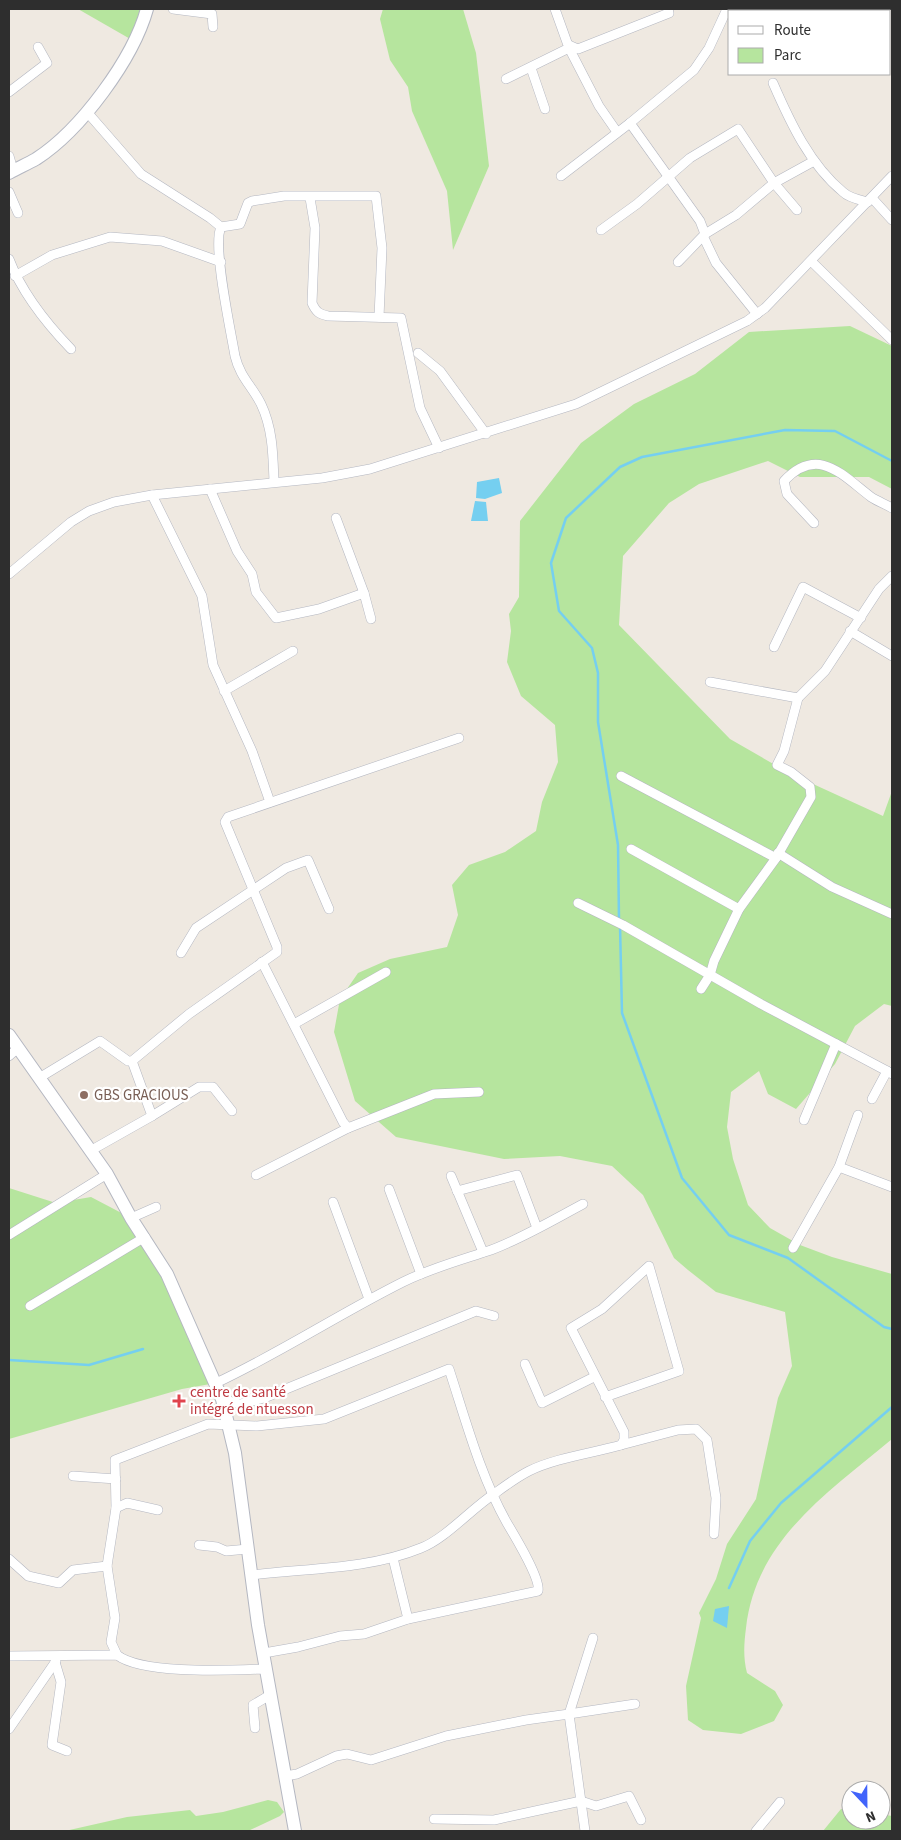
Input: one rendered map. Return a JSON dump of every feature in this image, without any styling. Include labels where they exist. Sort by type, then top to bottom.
[{"type":"street","points":[[9,156],[11,172],[38,157],[87,112],[122,64],[143,24],[147,9]]},
{"type":"street","points":[[173,9],[212,14],[213,27]]},
{"type":"street","points":[[555,9],[569,46],[598,106],[617,132]]},
{"type":"street","points":[[506,79],[531,68],[569,46],[578,49],[669,13],[668,9]]},
{"type":"street","points":[[561,176],[630,123],[694,70],[709,48],[726,9]]},
{"type":"street","points":[[9,92],[47,63],[38,47]]},
{"type":"street","points":[[531,68],[545,109]]},
{"type":"street","points":[[772,84],[786,114],[814,161],[844,194],[870,200],[892,220]]},
{"type":"street","points":[[87,112],[141,174],[221,227],[240,224],[248,203],[252,201],[284,196],[310,198],[376,196],[382,248],[379,317]]},
{"type":"street","points":[[630,123],[700,221],[704,236],[716,263],[757,314]]},
{"type":"street","points":[[600,230],[669,177],[690,158],[738,129],[774,183],[797,210]]},
{"type":"street","points":[[678,262],[704,236],[736,215],[774,183],[814,161]]},
{"type":"street","points":[[9,574],[38,548],[89,512],[114,502],[152,495],[354,473],[486,434],[593,396],[691,349],[757,314],[780,294],[892,176]]},
{"type":"street","points":[[9,192],[18,212]]},
{"type":"street","points":[[310,198],[316,228],[312,304],[315,310],[319,314],[328,316],[401,318],[420,408],[439,448]]},
{"type":"street","points":[[221,227],[218,233],[221,262],[237,366],[266,417],[272,440],[274,482]]},
{"type":"street","points":[[15,276],[52,256],[110,237],[162,241],[221,262]]},
{"type":"street","points":[[9,258],[15,276],[46,323],[70,349]]},
{"type":"street","points":[[811,261],[892,340]]},
{"type":"street","points":[[418,353],[440,371],[486,434]]},
{"type":"street","points":[[814,523],[787,494],[784,480],[796,468],[817,464],[839,470],[873,498],[892,508]]},
{"type":"street","points":[[210,488],[238,551],[252,574],[256,592],[276,618],[319,609],[364,593]]},
{"type":"street","points":[[152,495],[202,596],[213,665],[252,751],[270,802]]},
{"type":"street","points":[[336,518],[364,593],[371,619]]},
{"type":"street","points":[[701,989],[710,975],[714,961],[740,909],[777,856],[812,794],[810,788],[791,772],[776,765],[784,751],[798,698],[825,672],[850,631],[861,618],[885,581],[892,576]]},
{"type":"street","points":[[774,646],[803,587],[861,618]]},
{"type":"street","points":[[850,631],[892,656]]},
{"type":"street","points":[[224,690],[293,651]]},
{"type":"street","points":[[710,682],[798,698]]},
{"type":"street","points":[[132,1061],[189,1014],[275,954],[278,947],[253,891],[225,820],[228,817],[459,738]]},
{"type":"street","points":[[620,776],[777,856],[832,887],[892,914]]},
{"type":"street","points":[[631,849],[740,909]]},
{"type":"street","points":[[181,952],[196,928],[286,868],[308,860],[328,909]]},
{"type":"street","points":[[578,903],[619,923],[889,1073],[872,1099]]},
{"type":"street","points":[[262,962],[343,1122],[348,1128]]},
{"type":"street","points":[[294,1024],[386,972]]},
{"type":"street","points":[[9,1035],[13,1052],[39,1078],[107,1174],[131,1218],[145,1237],[171,1283],[222,1399],[230,1425],[270,1695],[295,1831]]},
{"type":"street","points":[[39,1078],[100,1041],[128,1061],[132,1061]]},
{"type":"street","points":[[804,1120],[836,1044]]},
{"type":"street","points":[[132,1061],[152,1116]]},
{"type":"street","points":[[90,1151],[199,1087],[213,1087],[232,1111]]},
{"type":"street","points":[[256,1176],[348,1128],[434,1094],[479,1092]]},
{"type":"street","points":[[794,1248],[839,1167],[858,1115]]},
{"type":"street","points":[[839,1167],[892,1187]]},
{"type":"street","points":[[9,1235],[107,1174]]},
{"type":"street","points":[[457,1191],[517,1175],[537,1228]]},
{"type":"street","points":[[451,1176],[482,1252]]},
{"type":"street","points":[[388,1189],[422,1274]]},
{"type":"street","points":[[333,1202],[369,1299]]},
{"type":"street","points":[[216,1383],[286,1348],[369,1299],[422,1274],[482,1252],[537,1228],[583,1204]]},
{"type":"street","points":[[131,1218],[156,1206]]},
{"type":"street","points":[[30,1306],[145,1237]]},
{"type":"street","points":[[605,1397],[680,1371],[649,1266],[602,1308],[571,1328],[594,1377],[624,1432],[624,1440],[621,1445]]},
{"type":"street","points":[[222,1399],[240,1404],[264,1398],[476,1311],[494,1316]]},
{"type":"street","points":[[525,1364],[542,1403],[594,1377]]},
{"type":"street","points":[[117,1655],[111,1642],[115,1618],[107,1566],[116,1508],[115,1460],[208,1424],[277,1425],[324,1419],[449,1369],[492,1495],[526,1558],[538,1586],[538,1591],[408,1619],[364,1634],[340,1636],[298,1648],[264,1653]]},
{"type":"street","points":[[252,1575],[334,1568],[393,1558],[423,1548],[492,1495],[529,1471],[678,1430],[696,1429],[707,1440],[716,1498],[714,1534]]},
{"type":"street","points":[[73,1476],[116,1479]]},
{"type":"street","points":[[116,1508],[127,1503],[158,1510]]},
{"type":"street","points":[[199,1544],[217,1547],[226,1551],[248,1549]]},
{"type":"street","points":[[393,1558],[408,1619]]},
{"type":"street","points":[[9,1559],[28,1576],[59,1583],[74,1570],[107,1566]]},
{"type":"street","points":[[585,1831],[569,1714],[593,1638]]},
{"type":"street","points":[[9,1656],[57,1659],[117,1655],[128,1661],[178,1669],[266,1669]]},
{"type":"street","points":[[9,1729],[57,1659]]},
{"type":"street","points":[[57,1659],[61,1682],[52,1745],[67,1752]]},
{"type":"street","points":[[255,1728],[254,1705],[270,1695]]},
{"type":"street","points":[[285,1776],[311,1768],[336,1756],[347,1754],[371,1760],[446,1736],[526,1720],[635,1704]]},
{"type":"street","points":[[434,1818],[494,1820],[581,1801],[596,1806],[629,1796],[641,1820]]},
{"type":"street","points":[[756,1831],[780,1802]]},
{"type":"green space","points":[[78,9],[149,9],[132,40]]},
{"type":"green space","points":[[383,9],[463,9],[476,53],[489,166],[453,250],[447,191],[412,111],[408,87],[390,60],[380,19]]},
{"type":"green space","points":[[850,326],[892,346],[892,489],[869,477],[800,477],[768,461],[699,484],[669,503],[623,556],[619,625],[730,739],[789,773],[883,816],[892,791],[892,1006],[884,1004],[855,1026],[835,1064],[796,1109],[768,1094],[759,1071],[731,1092],[727,1127],[733,1159],[748,1205],[770,1228],[800,1245],[832,1257],[892,1274],[892,1439],[844,1478],[799,1520],[780,1543],[764,1568],[753,1596],[746,1628],[745,1661],[747,1673],[775,1691],[783,1705],[774,1721],[741,1734],[703,1730],[688,1720],[686,1686],[701,1618],[699,1613],[716,1579],[727,1544],[756,1499],[778,1398],[792,1366],[785,1312],[716,1292],[688,1270],[674,1258],[643,1195],[612,1166],[560,1156],[504,1159],[396,1137],[355,1101],[334,1032],[340,999],[358,973],[390,959],[447,947],[458,915],[452,885],[469,865],[505,852],[536,831],[542,802],[558,762],[555,725],[521,696],[507,662],[511,631],[509,614],[519,597],[520,521],[581,443],[634,404],[695,374],[749,332]]},
{"type":"green space","points":[[9,1188],[56,1203],[91,1197],[131,1218],[145,1237],[216,1383],[182,1389],[9,1439]]},
{"type":"green space","points":[[268,1800],[277,1802],[284,1812],[280,1816],[248,1831],[65,1831],[127,1817],[190,1810],[196,1816],[223,1812]]},
{"type":"green space","points":[[841,1809],[841,1830],[891,1830],[892,1816],[892,1831],[823,1831]]},
{"type":"water","points":[[499,478],[502,493],[485,499],[476,498],[477,482]]},
{"type":"water","points":[[475,501],[486,502],[488,521],[471,521]]},
{"type":"water","points":[[729,1606],[727,1628],[713,1621],[715,1609]]},
{"type":"waterway","points":[[619,920],[618,845],[598,722],[598,673],[592,648],[559,611],[551,563],[566,518],[620,467],[642,457],[785,430],[835,431],[892,461]]},
{"type":"waterway","points":[[620,925],[622,1013],[682,1178],[729,1235],[788,1258],[884,1327],[892,1329]]},
{"type":"waterway","points":[[9,1360],[89,1365],[143,1349]]},
{"type":"waterway","points":[[729,1588],[750,1541],[781,1503],[892,1407]]},
{"type":"place","name":"GBS GRACIOUS","points":[[84,1095]]},
{"type":"place","name":"centre de santé intégré de ntuesson","points":[[179,1401]]}]
